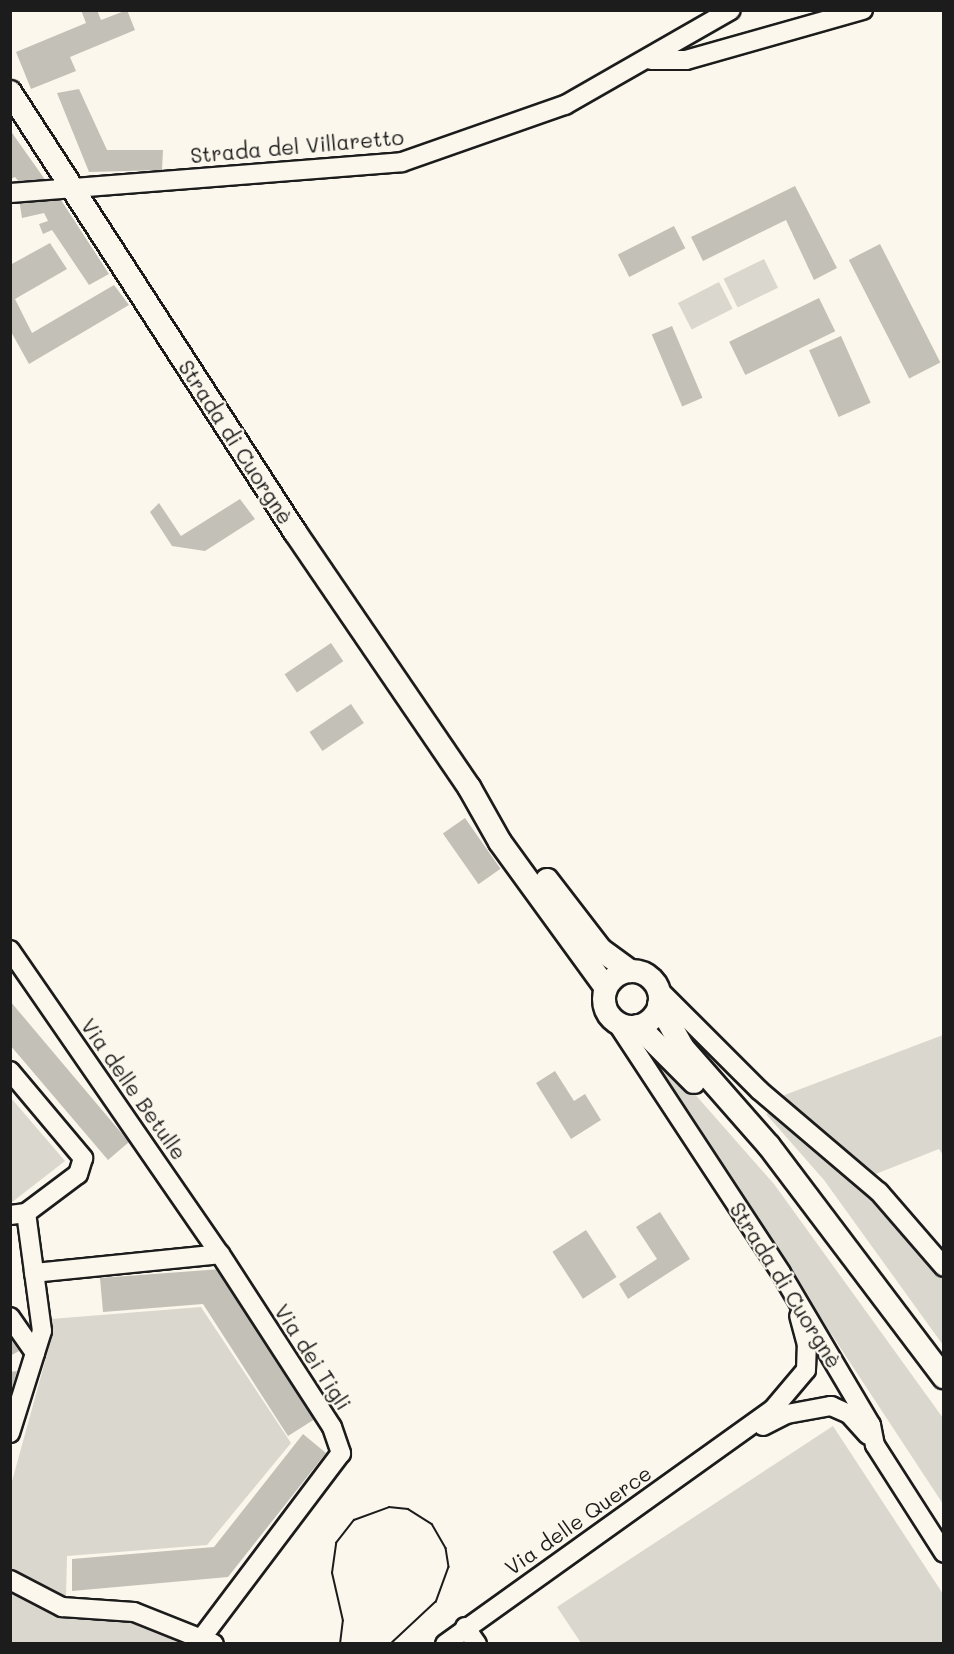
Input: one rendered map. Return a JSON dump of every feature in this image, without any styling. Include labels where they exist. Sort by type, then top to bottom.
[{"type":"main road","name":"Strada di Cuorgnè","points":[[10,92],[375,652],[470,787],[500,842],[606,988]]},
{"type":"main road","name":"Strada di Cuorgnè","points":[[470,787],[513,834],[600,950],[630,971]]},
{"type":"main road","points":[[807,1200],[782,1182],[628,1025],[605,1006],[606,988],[630,971],[647,975],[683,1048],[769,1146],[807,1200],[873,1278],[944,1377]]},
{"type":"main road","points":[[628,1025],[651,1020],[659,997]]},
{"type":"street","name":"Strada del Villaretto","points":[[10,193],[402,162],[565,105],[651,60],[731,10]]},
{"type":"street","name":"Strada del Villaretto","points":[[651,60],[686,60],[863,10]]},
{"type":"street","name":"Via delle Betulle","points":[[10,950],[220,1254]]},
{"type":"street","points":[[659,997],[759,1090],[879,1192],[944,1267]]},
{"type":"street","name":"Strada di Cuorgnè","points":[[628,1025],[781,1273],[871,1425],[875,1444],[944,1553]]},
{"type":"street","points":[[10,1071],[83,1158],[78,1174],[18,1214],[34,1273],[42,1331],[10,1433]]},
{"type":"street","points":[[34,1273],[220,1254]]},
{"type":"street","name":"Via dei Tigli","points":[[10,1580],[62,1607],[126,1610],[205,1641],[341,1453],[332,1427],[220,1254]]},
{"type":"street","name":"Via delle Querce","points":[[445,1644],[465,1627],[740,1437],[801,1382],[806,1370],[803,1327],[781,1273]]},
{"type":"street","points":[[10,1317],[35,1353]]},
{"type":"street","name":"Via delle Querce","points":[[740,1437],[787,1414],[831,1407],[849,1414],[875,1444]]},
{"type":"street","points":[[465,1627],[477,1644]]},
{"type":"shaded area","points":[[764,259],[778,288],[738,307],[724,279]]},
{"type":"shaded area","points":[[719,282],[733,309],[692,330],[678,303]]},
{"type":"shaded area","points":[[943,1035],[943,1155],[939,1149],[873,1175],[782,1096]]},
{"type":"shaded area","points":[[646,1052],[663,1058],[774,1184],[943,1418],[943,1504]]},
{"type":"shaded area","points":[[11,1098],[65,1161],[10,1203]]},
{"type":"shaded area","points":[[771,1112],[881,1205],[943,1280],[943,1345],[824,1180],[766,1114]]},
{"type":"shaded area","points":[[201,1307],[291,1443],[207,1545],[67,1556],[66,1597],[11,1569],[11,1485],[49,1347],[51,1319]]},
{"type":"shaded area","points":[[833,1426],[943,1594],[943,1643],[581,1643],[557,1607]]},
{"type":"shaded area","points":[[10,1588],[191,1635],[183,1644],[11,1643]]},
{"type":"building","points":[[81,10],[97,10],[101,20],[127,10],[135,30],[70,57],[76,71],[31,89],[16,52],[86,23]]},
{"type":"building","points":[[79,89],[107,150],[163,150],[162,170],[89,172],[57,93]]},
{"type":"building","points":[[10,130],[46,181],[24,188],[15,177],[10,179]]},
{"type":"building","points":[[795,186],[837,268],[814,280],[786,220],[703,261],[691,237]]},
{"type":"building","points":[[59,197],[109,274],[89,285],[52,230],[43,234],[39,224],[48,221],[44,213],[22,218],[19,199]]},
{"type":"building","points":[[674,226],[685,248],[629,277],[618,255]]},
{"type":"building","points":[[50,243],[67,269],[15,299],[32,333],[114,285],[129,305],[29,364],[10,330],[10,265]]},
{"type":"building","points":[[880,244],[940,363],[909,378],[849,260]]},
{"type":"building","points":[[819,298],[835,331],[745,375],[729,342]]},
{"type":"building","points":[[672,326],[702,398],[682,406],[652,335]]},
{"type":"building","points":[[841,336],[871,403],[839,417],[809,350]]},
{"type":"building","points":[[240,499],[255,519],[205,551],[172,546],[150,512],[159,503],[181,536]]},
{"type":"building","points":[[331,643],[343,661],[297,693],[285,674]]},
{"type":"building","points":[[351,704],[364,723],[322,751],[310,732]]},
{"type":"building","points":[[465,818],[501,869],[478,884],[443,833]]},
{"type":"building","points":[[10,1001],[129,1142],[108,1160],[10,1045]]},
{"type":"building","points":[[555,1071],[574,1101],[585,1094],[601,1120],[571,1139],[536,1083]]},
{"type":"building","points":[[660,1212],[690,1259],[628,1299],[619,1284],[657,1259],[636,1227]]},
{"type":"building","points":[[586,1230],[616,1277],[583,1299],[552,1252]]},
{"type":"building","points":[[221,1269],[315,1419],[288,1436],[203,1304],[103,1312],[100,1278]]},
{"type":"building","points":[[10,1338],[19,1351],[10,1356]]},
{"type":"building","points":[[17,1371],[11,1392],[10,1392],[10,1372]]},
{"type":"building","points":[[303,1434],[326,1453],[228,1577],[72,1591],[72,1559],[214,1547]]},
{"type":"tram line","points":[[340,1644],[343,1621],[332,1573],[336,1543],[354,1520],[389,1507],[408,1509],[432,1524],[446,1548],[449,1567],[436,1602],[391,1644]]}]
